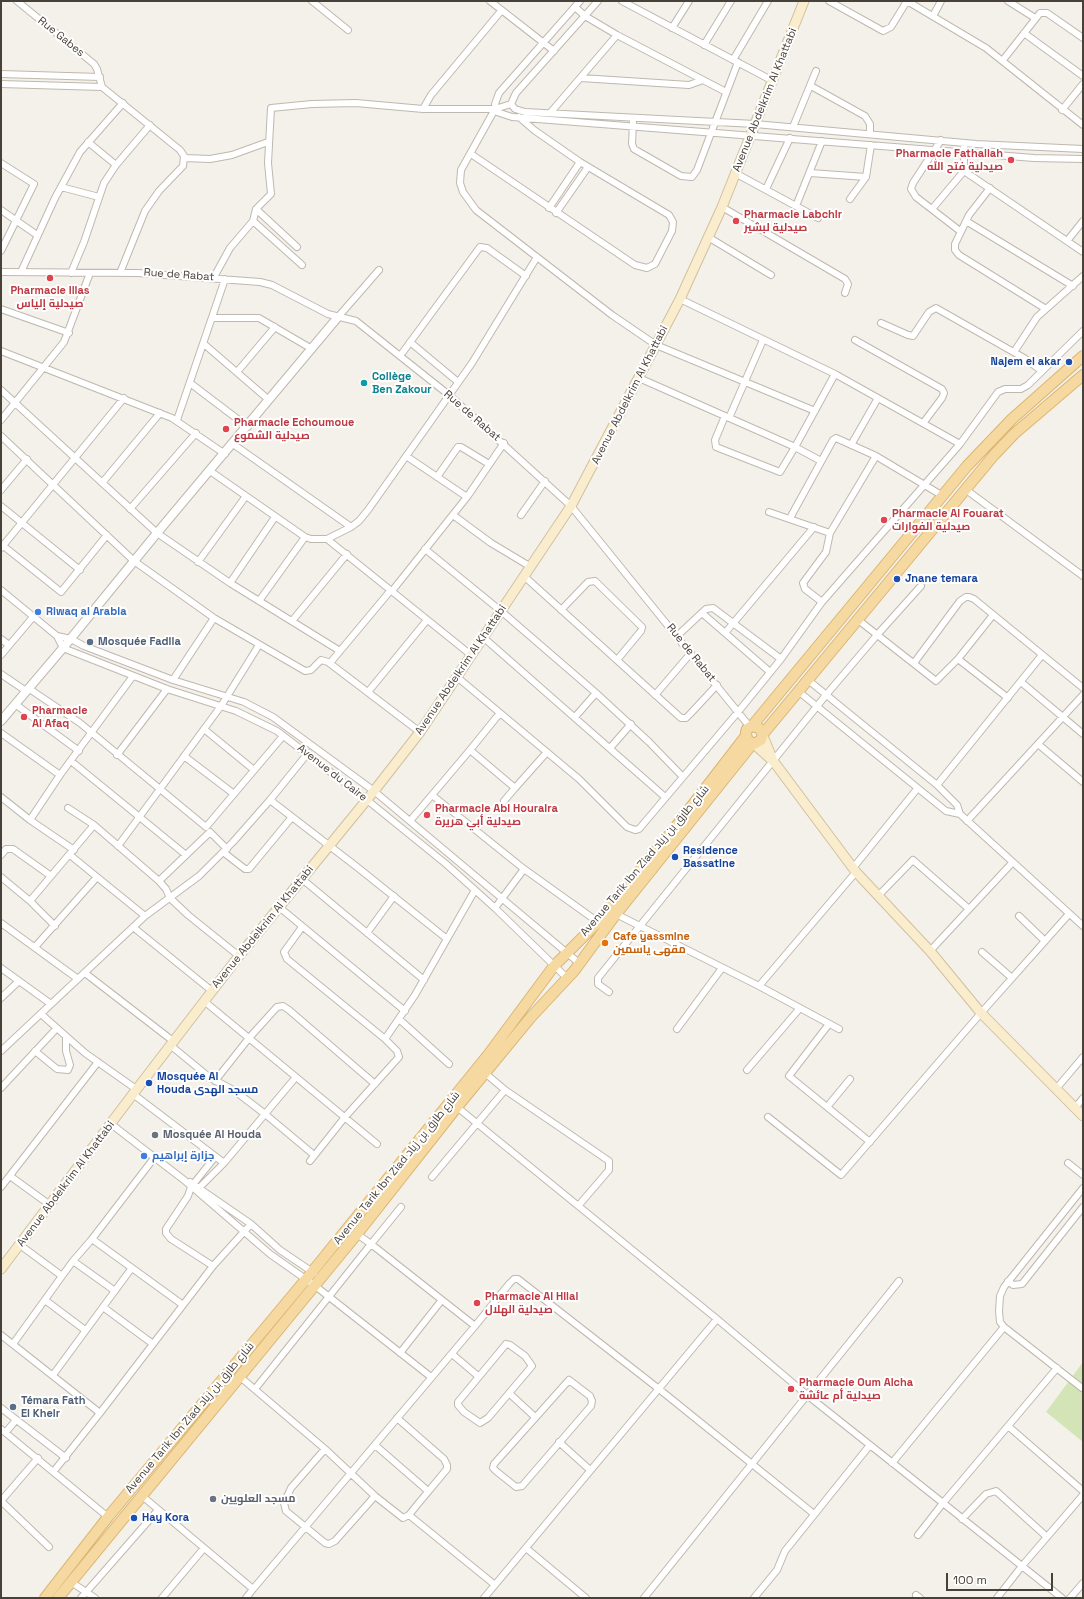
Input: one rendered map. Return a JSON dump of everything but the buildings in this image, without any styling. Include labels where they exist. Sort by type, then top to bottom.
[{"type":"main road","name":"Avenue Abdelkrim Al Khattabi","points":[[2,1266],[20,1245],[134,1091],[239,956],[330,846],[420,732],[571,506],[680,299],[722,207],[804,1]]},
{"type":"main road","points":[[1083,356],[992,438],[746,732],[751,741],[773,760],[855,870],[930,951],[981,1013],[1083,1116]]},
{"type":"main road","points":[[751,741],[761,740],[763,735],[857,619],[965,489],[1014,434],[1083,375]]},
{"type":"main road","points":[[751,727],[759,728],[773,760]]},
{"type":"main road","name":"Avenue Tarik Ibn Ziad شارع طارق بن زياد","points":[[45,1598],[108,1517],[313,1279],[357,1234],[457,1107],[531,1017],[568,979],[616,914],[751,741]]},
{"type":"main road","name":"Avenue Tarik Ibn Ziad شارع طارق بن زياد","points":[[58,1598],[239,1376],[488,1055],[554,966],[598,922],[670,834],[751,741]]},
{"type":"street","name":"Rue Gabes","points":[[17,1],[94,64],[100,77]]},
{"type":"street","points":[[312,1],[348,30]]},
{"type":"street","points":[[490,1],[554,51]]},
{"type":"street","points":[[580,1],[499,93],[496,100],[495,109],[459,176],[466,199],[476,210],[612,315],[656,345],[815,411]]},
{"type":"street","points":[[214,278],[230,248],[253,221],[256,209],[271,194],[268,163],[268,142],[271,108],[312,104],[356,103],[423,109],[495,109],[511,104],[516,93],[598,1]]},
{"type":"street","points":[[622,1],[773,81]]},
{"type":"street","points":[[672,28],[689,1]]},
{"type":"street","points":[[704,45],[731,1]]},
{"type":"street","points":[[634,117],[632,126],[632,144],[634,149],[682,176],[689,177],[694,175],[698,170],[726,92],[735,61],[768,1]]},
{"type":"street","points":[[829,1],[883,31],[891,27],[907,1],[986,48],[1003,60],[1062,110],[1083,125]]},
{"type":"street","points":[[933,16],[941,1]]},
{"type":"street","points":[[1008,1],[1035,18]]},
{"type":"street","points":[[575,7],[585,16],[617,35],[726,92]]},
{"type":"street","points":[[423,109],[431,95],[501,11]]},
{"type":"street","points":[[1003,60],[1040,13],[1048,13],[1083,38]]},
{"type":"street","points":[[1024,33],[1083,76]]},
{"type":"street","points":[[551,112],[617,35]]},
{"type":"street","points":[[793,127],[816,71]]},
{"type":"street","points":[[1,74],[100,77],[102,87]]},
{"type":"street","points":[[581,78],[689,86],[703,80]]},
{"type":"street","points":[[1,84],[102,87],[180,150],[185,158],[183,166],[159,191],[145,211],[120,273]]},
{"type":"street","points":[[1062,110],[1083,84]]},
{"type":"street","points":[[811,86],[865,116],[870,124],[870,134]]},
{"type":"street","points":[[21,272],[37,235],[61,187],[88,142],[123,103]]},
{"type":"street","points":[[511,104],[515,109],[520,111],[755,124],[964,143],[1083,149]]},
{"type":"street","points":[[495,109],[501,114],[519,117],[750,134],[1034,158],[1083,159]]},
{"type":"street","points":[[471,154],[556,213],[635,265],[647,268],[656,264],[672,231],[672,218],[666,212],[580,162],[534,130],[519,117]]},
{"type":"street","points":[[71,273],[86,236],[104,183],[116,165],[150,125]]},
{"type":"street","points":[[766,189],[790,138]]},
{"type":"street","points":[[941,140],[913,183],[911,189],[916,197],[960,230]]},
{"type":"street","points":[[796,206],[822,141]]},
{"type":"street","points":[[88,142],[116,165]]},
{"type":"street","points":[[185,158],[210,159],[232,155],[268,142]]},
{"type":"street","points":[[932,210],[964,170],[964,143]]},
{"type":"street","points":[[850,199],[866,177],[871,145]]},
{"type":"street","points":[[549,208],[580,162]]},
{"type":"street","points":[[1,163],[34,184],[1,251]]},
{"type":"street","points":[[556,213],[588,167]]},
{"type":"street","points":[[964,170],[1083,252]]},
{"type":"street","points":[[735,173],[818,218]]},
{"type":"street","points":[[810,173],[866,177]]},
{"type":"street","points":[[61,187],[99,197]]},
{"type":"street","points":[[990,188],[971,210],[960,230],[954,247],[957,253],[1046,309]]},
{"type":"street","points":[[722,207],[845,279],[848,284],[845,293]]},
{"type":"street","points":[[256,209],[297,247]]},
{"type":"street","points":[[1,210],[37,235]]},
{"type":"street","points":[[253,221],[302,265]]},
{"type":"street","points":[[966,221],[1073,286]]},
{"type":"street","points":[[1067,241],[1083,221]]},
{"type":"street","points":[[708,237],[771,275]]},
{"type":"street","points":[[400,356],[480,247],[487,248],[526,276]]},
{"type":"street","points":[[210,471],[305,537],[312,539],[327,539],[351,527],[364,516],[458,382],[537,257]]},
{"type":"street","points":[[2,718],[71,639],[157,533],[379,270]]},
{"type":"street","name":"Rue de Rabat","points":[[1,272],[120,273],[260,282],[272,285],[321,311],[356,321],[449,395],[504,443],[571,506],[751,727]]},
{"type":"street","points":[[1,420],[60,349],[68,333],[90,273]]},
{"type":"street","points":[[1014,352],[1027,330],[1046,309],[1083,276]]},
{"type":"street","points":[[177,420],[213,318],[225,279]]},
{"type":"street","points":[[680,299],[835,374],[924,422],[960,444]]},
{"type":"street","points":[[881,323],[908,336],[913,336],[929,312],[936,308],[1014,352],[1042,371]]},
{"type":"street","points":[[1,309],[68,333]]},
{"type":"street","points":[[213,318],[254,317],[276,327],[312,349]]},
{"type":"street","points":[[237,372],[276,327]]},
{"type":"street","points":[[457,676],[579,778],[626,827],[637,830],[643,825],[738,712],[781,659],[822,602],[960,444],[999,391],[1024,388],[1083,331]]},
{"type":"street","points":[[763,340],[746,382],[715,440],[718,450],[780,472],[835,374]]},
{"type":"street","points":[[855,340],[942,389],[944,393],[942,398],[924,422]]},
{"type":"street","points":[[410,342],[458,382]]},
{"type":"street","points":[[204,344],[269,400]]},
{"type":"street","points":[[1,351],[177,420],[225,454]]},
{"type":"street","points":[[639,378],[795,447],[821,461]]},
{"type":"street","points":[[190,383],[248,427]]},
{"type":"street","points":[[1,390],[14,404],[157,533],[230,583],[340,651]]},
{"type":"street","points":[[107,535],[64,590],[60,592],[2,546],[52,483],[124,398]]},
{"type":"street","points":[[851,444],[878,398]]},
{"type":"street","points":[[102,483],[160,413]]},
{"type":"street","points":[[130,509],[196,434]]},
{"type":"street","points":[[1,436],[134,561],[214,618],[305,671],[311,670],[321,660],[330,663],[420,732]]},
{"type":"street","points":[[790,518],[834,439],[838,438],[876,456],[943,496]]},
{"type":"street","points":[[330,663],[453,515],[504,443]]},
{"type":"street","points":[[233,444],[351,527]]},
{"type":"street","points":[[437,477],[458,447],[464,448],[489,464]]},
{"type":"street","points":[[406,456],[467,497]]},
{"type":"street","points":[[822,602],[805,588],[803,583],[826,552],[830,533],[876,456]]},
{"type":"street","points":[[1,490],[27,459]]},
{"type":"street","points":[[521,515],[545,481]]},
{"type":"street","points":[[965,489],[1083,576]]},
{"type":"street","points":[[198,562],[246,496]]},
{"type":"street","points":[[1,506],[80,570]]},
{"type":"street","points":[[769,512],[830,533]]},
{"type":"street","points":[[453,515],[491,543],[531,567]]},
{"type":"street","points":[[230,583],[275,517]]},
{"type":"street","points":[[725,634],[814,527]]},
{"type":"street","points":[[259,601],[305,537]]},
{"type":"street","points":[[327,539],[471,655]]},
{"type":"street","points":[[425,549],[501,610],[596,693],[631,724],[683,777]]},
{"type":"street","points":[[292,621],[347,554]]},
{"type":"street","points":[[525,577],[679,717],[684,718],[692,713],[717,685]]},
{"type":"street","points":[[561,610],[588,582],[595,581],[642,627],[641,631],[617,660]]},
{"type":"street","points":[[609,992],[598,984],[598,978],[773,760],[818,707],[826,695],[921,586]]},
{"type":"street","name":"Avenue du Caire","points":[[1,590],[57,636],[63,648],[167,689],[246,715],[283,736],[308,753],[446,864],[495,908],[568,979]]},
{"type":"street","points":[[914,663],[960,601],[966,597],[974,599],[1083,688]]},
{"type":"street","points":[[677,636],[708,608],[713,608],[781,659]]},
{"type":"street","points":[[702,614],[770,672]]},
{"type":"street","points":[[857,619],[936,681],[958,659],[993,615]]},
{"type":"street","points":[[1,655],[33,617]]},
{"type":"street","points":[[173,680],[214,618]]},
{"type":"street","points":[[368,692],[427,620]]},
{"type":"street","name":"Avenue du Caire","points":[[57,636],[71,639],[84,646],[173,680],[244,702],[273,717],[374,791],[579,963]]},
{"type":"street","points":[[484,638],[576,717],[665,797]]},
{"type":"street","points":[[1,639],[9,645]]},
{"type":"street","points":[[118,846],[221,706],[259,645]]},
{"type":"street","points":[[655,695],[691,653]]},
{"type":"street","points":[[937,785],[1042,656]]},
{"type":"street","points":[[958,659],[1008,698]]},
{"type":"street","points":[[1,674],[27,689],[92,733],[208,829],[225,850],[243,868],[247,870],[292,817]]},
{"type":"street","points":[[30,820],[133,676]]},
{"type":"street","points":[[808,680],[937,785],[956,805],[960,814],[967,821],[1083,926]]},
{"type":"street","points":[[1021,682],[1083,734]]},
{"type":"street","points":[[117,754],[167,689]]},
{"type":"street","points":[[798,691],[886,761],[917,789],[946,812],[960,814]]},
{"type":"street","points":[[576,717],[596,693]]},
{"type":"street","points":[[967,821],[1083,695]]},
{"type":"street","points":[[15,704],[79,751]]},
{"type":"street","points":[[410,821],[500,713]]},
{"type":"street","points":[[610,748],[631,724]]},
{"type":"street","points":[[204,729],[254,770]]},
{"type":"street","points":[[1,733],[60,776]]},
{"type":"street","points":[[159,881],[186,855],[208,829],[234,794],[283,736]]},
{"type":"street","points":[[1038,744],[1083,782]]},
{"type":"street","points":[[470,750],[515,788]]},
{"type":"street","points":[[504,801],[547,752]]},
{"type":"street","points":[[1,1051],[86,973],[145,916],[199,876],[225,850],[270,800],[308,753]]},
{"type":"street","points":[[184,756],[234,794]]},
{"type":"street","points":[[71,762],[140,816],[186,855]]},
{"type":"street","points":[[759,986],[855,870],[917,789]]},
{"type":"street","points":[[432,795],[524,869],[598,922]]},
{"type":"street","points":[[1,797],[72,853],[97,877],[145,916]]},
{"type":"street","points":[[270,800],[447,939]]},
{"type":"street","points":[[68,808],[94,826],[159,881],[166,889],[170,898],[188,915],[239,956]]},
{"type":"street","points":[[30,901],[94,826]]},
{"type":"street","points":[[1,855],[6,849],[14,849],[50,876]]},
{"type":"street","points":[[878,896],[913,860],[969,909]]},
{"type":"street","points":[[930,951],[1012,862]]},
{"type":"street","points":[[495,908],[524,869]]},
{"type":"street","points":[[1,877],[30,901],[55,926]]},
{"type":"street","points":[[35,947],[97,877]]},
{"type":"street","points":[[302,879],[424,980]]},
{"type":"street","points":[[385,1039],[406,1011],[475,890]]},
{"type":"street","points":[[367,933],[394,896]]},
{"type":"street","points":[[279,907],[406,1011]]},
{"type":"street","points":[[616,914],[759,986],[839,1029]]},
{"type":"street","points":[[768,1117],[841,1175],[1069,914]]},
{"type":"street","points":[[1019,916],[1045,941]]},
{"type":"street","points":[[1,923],[78,979]]},
{"type":"street","points":[[133,927],[212,991]]},
{"type":"street","points":[[302,927],[286,950],[285,957],[385,1039],[397,1051],[399,1056],[345,1117],[310,1161]]},
{"type":"street","points":[[982,952],[1012,978]]},
{"type":"street","points":[[1,968],[51,1004]]},
{"type":"street","points":[[677,1029],[722,968]]},
{"type":"street","points":[[86,973],[215,1081],[235,1091],[314,1155]]},
{"type":"street","points":[[1,998],[19,981]]},
{"type":"street","points":[[204,1001],[377,1144]]},
{"type":"street","points":[[215,1081],[249,1038],[280,1006],[286,1007],[375,1084]]},
{"type":"street","points":[[747,1070],[800,1008]]},
{"type":"street","points":[[41,1014],[66,1038],[224,1163]]},
{"type":"street","points":[[399,1020],[449,1064]]},
{"type":"street","points":[[829,1024],[789,1076],[870,1142]]},
{"type":"street","points":[[1,1088],[56,1029]]},
{"type":"street","points":[[35,1051],[58,1069],[68,1070],[70,1065],[66,1051],[66,1038]]},
{"type":"street","points":[[1056,1090],[1083,1057]]},
{"type":"street","points":[[1,1187],[98,1062]]},
{"type":"street","points":[[485,1073],[505,1090],[609,1161],[609,1170],[579,1205]]},
{"type":"street","points":[[195,1187],[224,1163],[296,1077]]},
{"type":"street","points":[[827,1107],[850,1079]]},
{"type":"street","points":[[432,1177],[505,1090]]},
{"type":"street","points":[[1075,1108],[1083,1098]]},
{"type":"street","points":[[457,1107],[579,1205],[807,1395],[1062,1598]]},
{"type":"street","points":[[111,1124],[184,1180],[251,1224],[313,1279],[328,1297],[431,1377]]},
{"type":"street","points":[[213,1266],[171,1239],[166,1233],[166,1229],[216,1157]]},
{"type":"street","points":[[13,1344],[62,1276],[154,1158]]},
{"type":"street","points":[[1068,1163],[1083,1175]]},
{"type":"street","points":[[10,1176],[50,1205]]},
{"type":"street","points":[[195,1187],[275,1258],[313,1279]]},
{"type":"street","points":[[1082,1388],[1004,1327],[1000,1322],[1000,1296],[1008,1281],[1083,1188]]},
{"type":"street","points":[[255,1389],[401,1207]]},
{"type":"street","points":[[1008,1281],[1013,1285],[1022,1284],[1083,1207]]},
{"type":"street","points":[[54,1471],[66,1458],[213,1266],[251,1224]]},
{"type":"street","points":[[357,1234],[475,1326]]},
{"type":"street","points":[[92,1239],[182,1305]]},
{"type":"street","points":[[20,1245],[62,1276]]},
{"type":"street","points":[[74,1261],[115,1291]]},
{"type":"street","points":[[53,1375],[131,1269]]},
{"type":"street","points":[[246,1598],[352,1474],[431,1377],[514,1279],[518,1279],[660,1389],[814,1514]]},
{"type":"street","points":[[644,1598],[899,1281]]},
{"type":"street","points":[[45,1300],[85,1330]]},
{"type":"street","points":[[400,1353],[441,1301]]},
{"type":"street","points":[[103,1307],[153,1344]]},
{"type":"street","points":[[484,1598],[717,1319]]},
{"type":"street","points":[[892,1463],[1004,1327]]},
{"type":"street","points":[[1,1335],[100,1413]]},
{"type":"street","points":[[504,1345],[510,1345],[525,1356],[532,1366],[510,1394],[482,1423],[477,1422],[464,1412],[458,1403],[478,1376],[504,1345]]},
{"type":"street","points":[[452,1354],[478,1376]]},
{"type":"street","points":[[918,1536],[943,1503],[1057,1368]]},
{"type":"street","points":[[239,1376],[325,1449],[375,1496],[401,1518],[405,1518],[447,1469],[446,1462],[398,1418]]},
{"type":"street","points":[[572,1380],[590,1396],[592,1400],[591,1406],[519,1488],[493,1468],[494,1464],[535,1417],[568,1381],[572,1380]]},
{"type":"street","points":[[510,1394],[535,1417]]},
{"type":"street","points":[[1,1408],[66,1458]]},
{"type":"street","points":[[16,1420],[3,1431],[54,1471],[108,1517]]},
{"type":"street","points":[[1008,1426],[1083,1491]]},
{"type":"street","points":[[559,1442],[590,1470]]},
{"type":"street","points":[[375,1445],[428,1491]]},
{"type":"street","points":[[754,1598],[777,1570],[783,1553],[870,1445]]},
{"type":"street","points":[[325,1449],[291,1488],[285,1498],[284,1507],[286,1511],[326,1543],[331,1544],[375,1496]]},
{"type":"street","points":[[38,1458],[1,1501],[49,1547]]},
{"type":"street","points":[[962,1519],[986,1494],[996,1491],[1047,1537]]},
{"type":"street","points":[[142,1495],[253,1589]]},
{"type":"street","points":[[997,1598],[1022,1566],[1083,1495]]},
{"type":"street","points":[[80,1598],[158,1510]]},
{"type":"street","points":[[409,1515],[494,1585]]},
{"type":"street","points":[[162,1598],[204,1548]]},
{"type":"street","points":[[526,1548],[586,1598]]},
{"type":"street","points":[[71,1582],[95,1598]]},
{"type":"street","points":[[1070,1598],[1083,1583]]},
{"type":"green space","points":[[1083,1362],[1083,1442],[1046,1412]]},
{"type":"place","name":"Pharmacie Fathallah صيدلية فتح الله","points":[[1011,160]]},
{"type":"place","name":"Pharmacie Labchir صيدلية لبشير","points":[[736,221]]},
{"type":"place","name":"Pharmacie Ilias صيدلية إلياس","points":[[50,278]]},
{"type":"place","name":"Najem el akar","points":[[1069,362]]},
{"type":"place","name":"Collège Ben Zakour","points":[[364,383]]},
{"type":"place","name":"Pharmacie Echoumoue صيدلية الشموع","points":[[226,429]]},
{"type":"place","name":"Pharmacie Al Fouarat صيدلية الفوارات","points":[[884,520]]},
{"type":"place","name":"Jnane temara","points":[[897,579]]},
{"type":"place","name":"Riwaq al Arabia","points":[[38,612]]},
{"type":"place","name":"Mosquée Fadila","points":[[90,642]]},
{"type":"place","name":"Pharmacie Al Afaq","points":[[24,717]]},
{"type":"place","name":"Pharmacie Abi Houraira صيدلية أبي هريرة","points":[[427,815]]},
{"type":"place","name":"Residence Bassatine","points":[[675,857]]},
{"type":"place","name":"Cafe yassmine مقهى ياسمين","points":[[605,943]]},
{"type":"place","name":"Mosquée Al Houda مسجد الهدى","points":[[149,1083]]},
{"type":"place","name":"Mosquée Al Houda","points":[[155,1135]]},
{"type":"place","name":"جزارة إبراهيم","points":[[144,1156]]},
{"type":"place","name":"Pharmacie Al Hilal صيدلية الهلال","points":[[477,1303]]},
{"type":"place","name":"Pharmacie Oum Aicha صيدلية أم عائشة","points":[[791,1389]]},
{"type":"place","name":"Témara Fath El Kheir","points":[[13,1407]]},
{"type":"place","name":"مسجد العلويين","points":[[213,1499]]},
{"type":"place","name":"Hay Kora","points":[[134,1518]]}]
